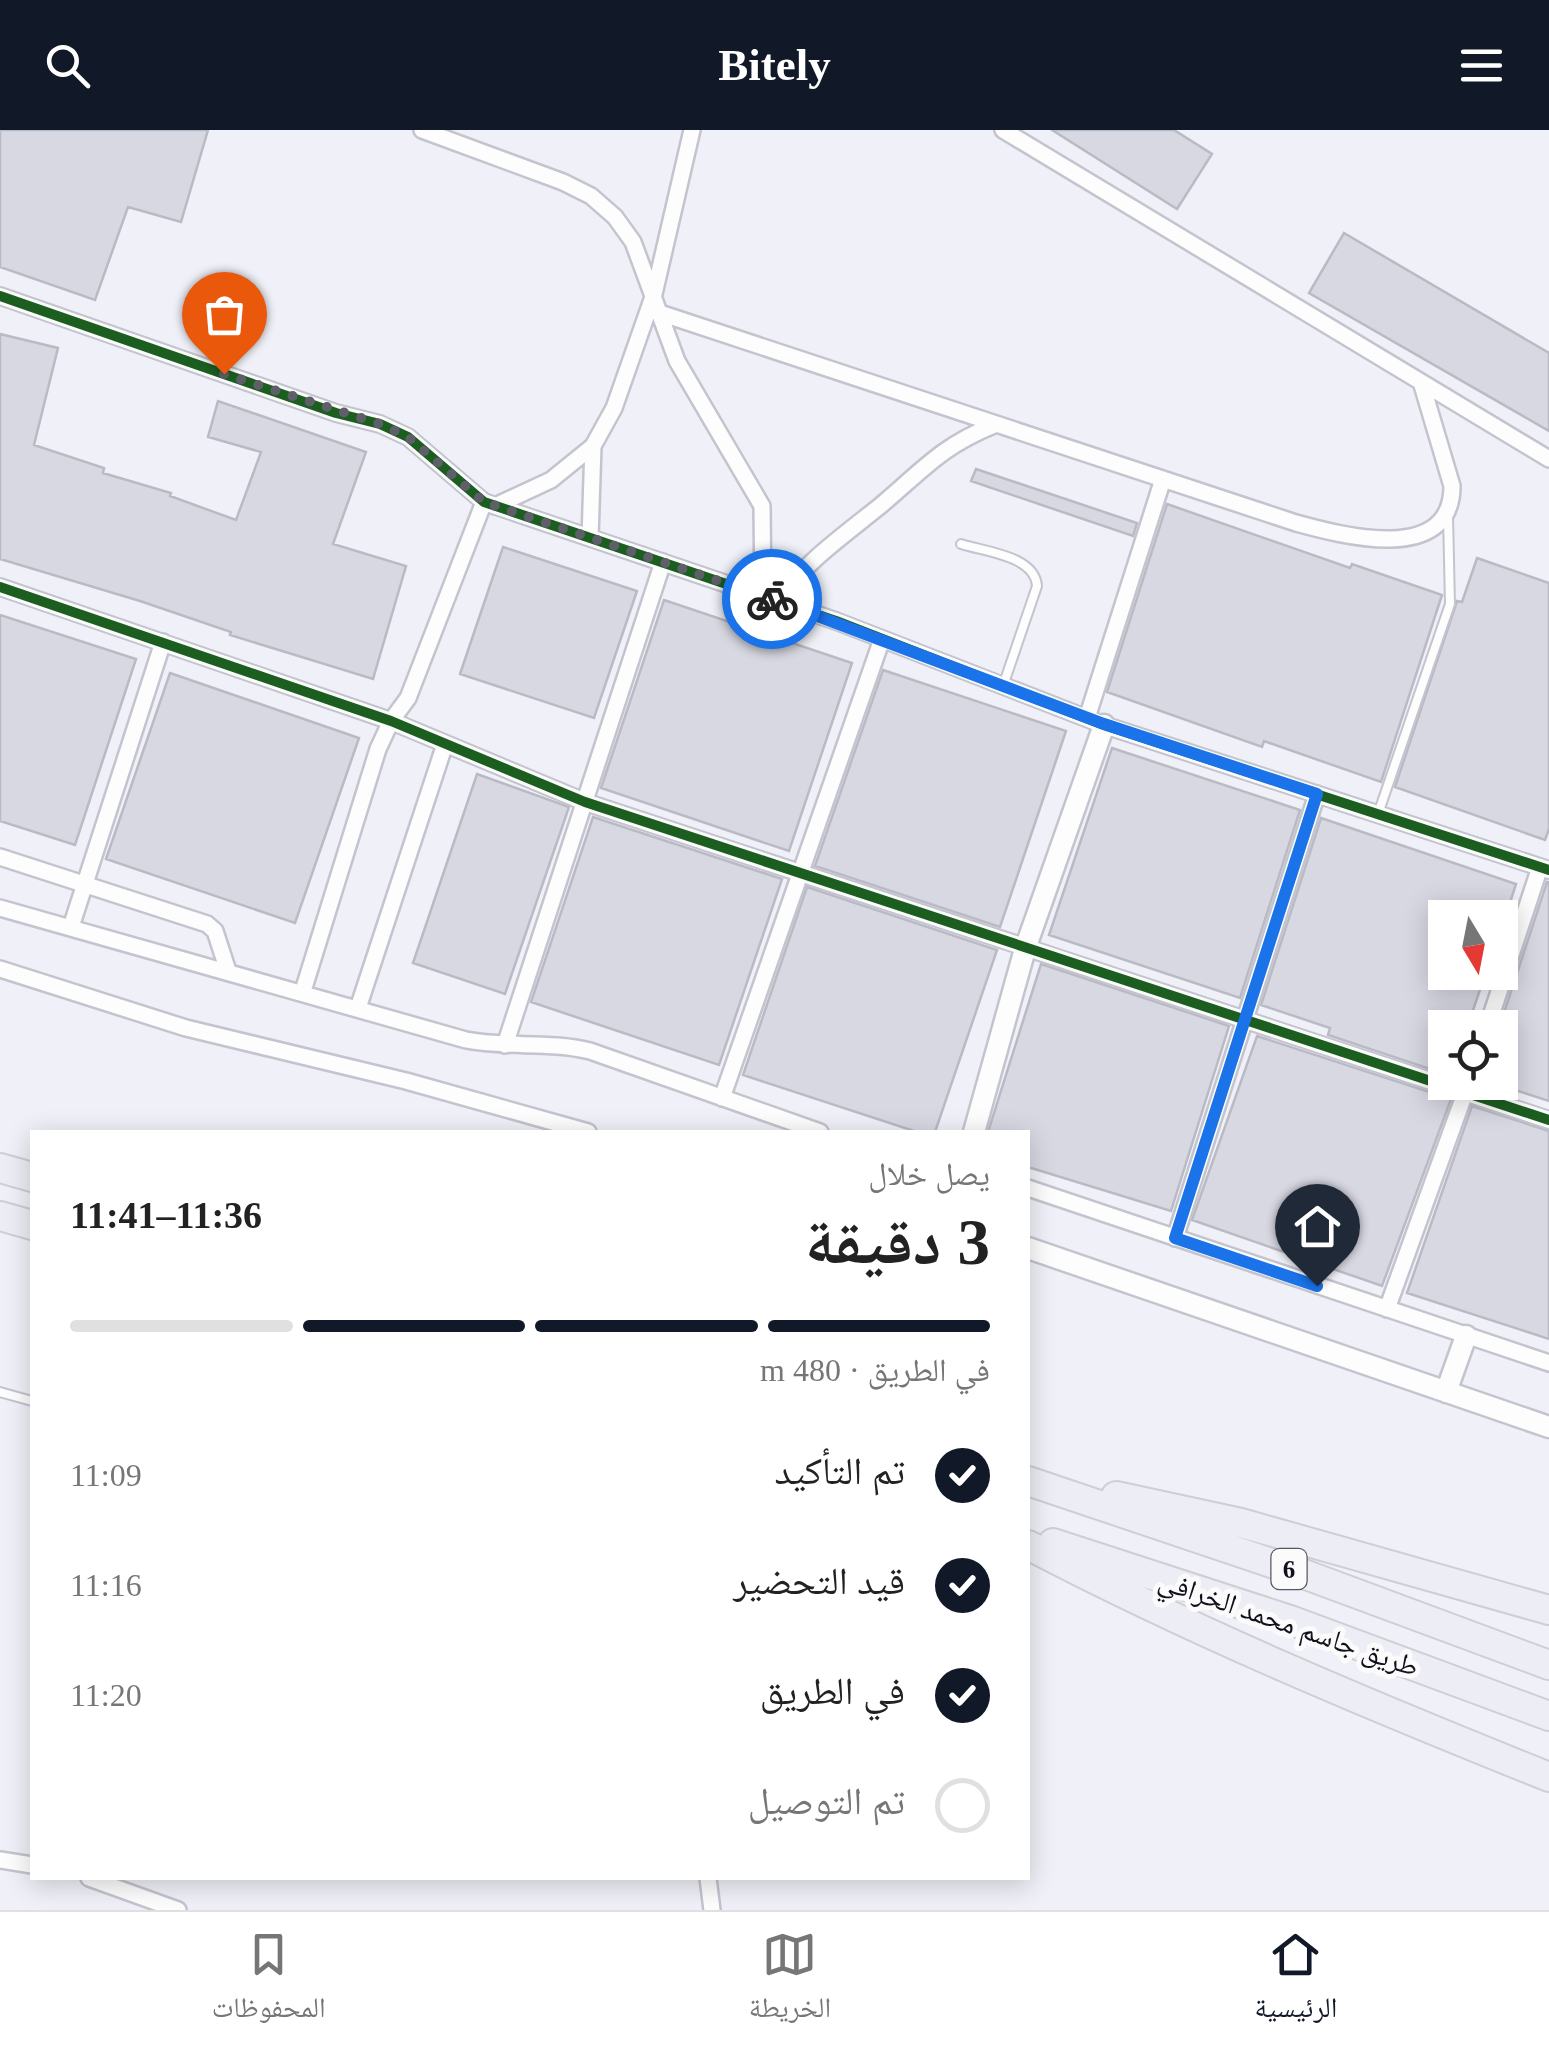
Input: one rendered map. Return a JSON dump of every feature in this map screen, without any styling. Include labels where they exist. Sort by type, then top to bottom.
[{"type":"highway","points":[[0,1168],[30,1176]]},
{"type":"highway","points":[[0,1216],[30,1224]]},
{"type":"highway","points":[[1033,1482],[1201,1513],[1549,1610]]},
{"type":"highway","name":"طريق جاسم محمد الخرافي","points":[[1033,1482],[1301,1573],[1549,1665]]},
{"type":"highway","name":"طريق جاسم محمد الخرافي","points":[[1030,1536],[1290,1620],[1549,1716]]},
{"type":"highway","points":[[1030,1546],[1123,1595],[1350,1696],[1549,1776]]},
{"type":"street","points":[[422,130],[591,196],[615,217],[633,242],[677,360],[762,506],[770,598]]},
{"type":"street","points":[[303,991],[378,749],[390,722],[408,698],[490,504],[551,480],[593,446],[604,430],[628,374],[654,294],[692,130]]},
{"type":"street","points":[[1003,130],[1549,459]]},
{"type":"street","points":[[0,296],[380,424],[408,437],[490,504],[770,598],[1096,721],[1545,869],[1494,1010]]},
{"type":"street","points":[[660,313],[1163,480],[1366,541],[1393,540],[1427,530],[1447,510],[1452,486],[1422,385]]},
{"type":"street","points":[[770,598],[933,456],[956,440],[994,425]]},
{"type":"street","points":[[590,538],[593,446]]},
{"type":"street","points":[[975,1130],[1163,480]]},
{"type":"street","points":[[504,1045],[664,562]]},
{"type":"street","points":[[0,587],[390,722],[584,802],[1026,949],[1428,1075]]},
{"type":"street","points":[[722,1098],[882,639]]},
{"type":"street","points":[[71,928],[163,642]]},
{"type":"street","points":[[358,1008],[446,744]]},
{"type":"street","points":[[1175,1238],[1317,794]]},
{"type":"street","points":[[0,857],[207,924],[215,931],[228,971]]},
{"type":"street","points":[[0,908],[466,1040],[559,1045],[590,1051],[814,1130]]},
{"type":"street","points":[[0,970],[186,1028],[406,1081],[581,1130]]},
{"type":"street","points":[[1387,1309],[1462,1100]]},
{"type":"street","points":[[1499,1100],[1549,1120]]},
{"type":"street","points":[[1030,1189],[1549,1364]]},
{"type":"street","points":[[1030,1249],[1549,1428]]},
{"type":"street","points":[[1446,1392],[1466,1336]]},
{"type":"street","points":[[0,1860],[30,1865]]},
{"type":"street","points":[[95,1880],[178,1910]]},
{"type":"street","points":[[708,1880],[712,1910]]},
{"type":"lane","points":[[1378,814],[1450,604],[1447,510]]},
{"type":"lane","points":[[962,544],[1024,564],[1036,576],[1037,586],[1003,686]]},
{"type":"lane","points":[[0,1392],[30,1400]]},
{"type":"building","points":[[0,130],[208,130],[181,222],[128,207],[95,300],[0,267]]},
{"type":"building","points":[[1052,130],[1174,130],[1212,154],[1177,209]]},
{"type":"building","points":[[1344,233],[1549,353],[1549,431],[1309,293]]},
{"type":"building","points":[[0,334],[58,348],[34,445],[236,520],[261,452],[208,437],[218,401],[366,452],[333,544],[406,566],[373,679],[0,559]]},
{"type":"building","points":[[976,469],[1137,523],[1133,536],[971,481]]},
{"type":"building","points":[[1167,504],[1350,568],[1352,564],[1442,595],[1381,782],[1264,741],[1262,747],[1107,692]]},
{"type":"building","points":[[503,547],[637,591],[594,718],[460,674]]},
{"type":"building","points":[[1477,558],[1549,583],[1549,829],[1545,840],[1395,787],[1457,601],[1462,602]]},
{"type":"building","points":[[664,600],[852,663],[789,851],[601,788]]},
{"type":"building","points":[[0,615],[136,659],[75,845],[0,821]]},
{"type":"building","points":[[883,670],[1066,731],[1000,927],[815,866]]},
{"type":"building","points":[[170,673],[359,738],[295,923],[106,859]]},
{"type":"building","points":[[1112,748],[1300,810],[1240,998],[1049,935]]},
{"type":"building","points":[[477,774],[569,807],[505,994],[413,963]]},
{"type":"building","points":[[593,817],[782,879],[719,1065],[531,1002]]},
{"type":"building","points":[[1321,818],[1516,884],[1511,900],[1428,900],[1428,990],[1480,990],[1473,1010],[1428,1010],[1428,1068],[1328,1035],[1330,1028],[1261,1005]]},
{"type":"building","points":[[1549,882],[1549,1101],[1518,1091],[1518,1010],[1505,1010],[1511,990],[1518,990],[1518,970]]},
{"type":"building","points":[[807,887],[997,950],[936,1130],[911,1130],[743,1075]]},
{"type":"building","points":[[1041,964],[1229,1026],[1171,1211],[1030,1168],[1030,1130],[989,1130]]},
{"type":"building","points":[[1257,1036],[1428,1092],[1428,1100],[1451,1100],[1382,1286],[1192,1220]]},
{"type":"building","points":[[1472,1106],[1549,1131],[1549,1339],[1407,1293]]},
{"type":"cycle path","points":[[0,296],[336,413],[380,424],[408,437],[484,502],[836,621],[1104,725],[1549,870]]},
{"type":"cycle path","points":[[0,587],[391,721],[585,802],[1549,1120]]},
{"type":"way so far","points":[[224,374],[380,424],[408,437],[484,502],[772,599]]},
{"type":"route","points":[[772,599],[1104,724],[1317,794],[1175,1238],[1317,1286]]}]
